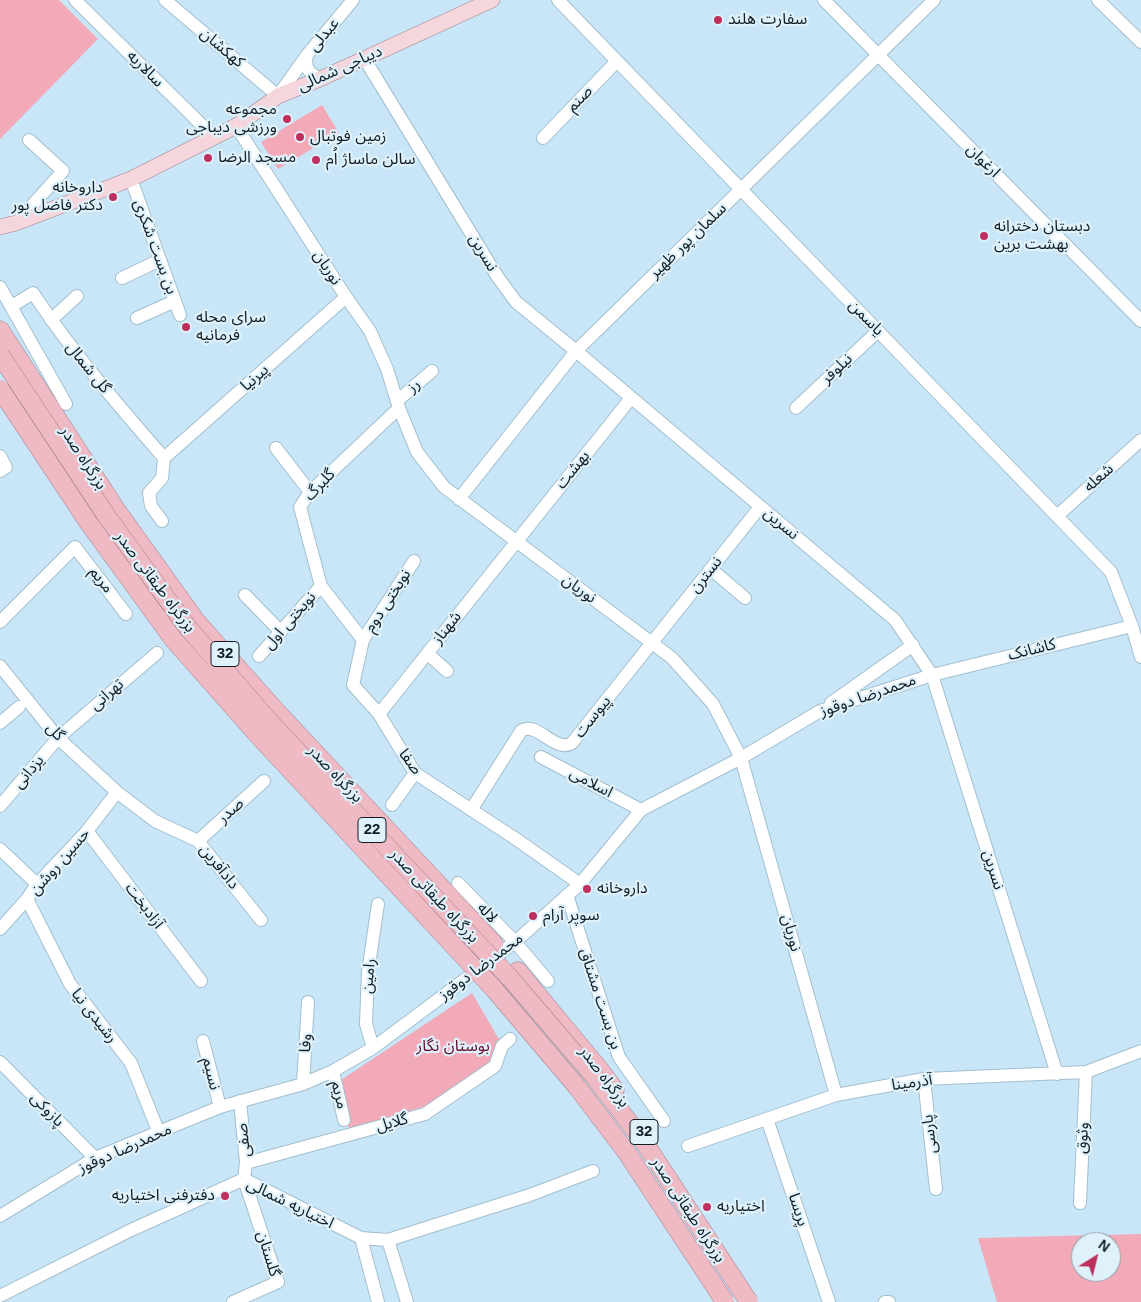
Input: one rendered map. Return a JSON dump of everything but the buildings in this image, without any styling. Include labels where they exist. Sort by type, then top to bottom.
[{"type":"highway","name":"بزرگراه صدر","points":[[0,330],[115,508],[196,621],[277,712],[518,970],[600,1070],[649,1139],[758,1302]]},
{"type":"highway","name":"بزرگراه طبقاتی صدر","points":[[0,355],[108,518],[189,629],[269,721],[510,978],[593,1075],[644,1142],[749,1302]]},
{"type":"highway","name":"بزرگراه طبقاتی صدر","points":[[0,389],[88,522],[173,639],[255,732],[494,989],[578,1088],[627,1153],[725,1302]]},
{"type":"highway","name":"بزرگراه صدر","points":[[0,394],[85,523],[172,640],[253,734],[491,992],[576,1090],[620,1149],[721,1302]]},
{"type":"main road","name":"دیباجی شمالی","points":[[0,227],[16,223],[131,179],[236,126],[278,96],[320,79],[492,0]]},
{"type":"street","name":"سالاریه","points":[[75,0],[214,137]]},
{"type":"street","name":"کهکشان","points":[[165,0],[278,96]]},
{"type":"street","name":"عبدلی","points":[[278,96],[307,55],[353,0]]},
{"type":"street","name":"یاسمن","points":[[558,0],[1110,572],[1132,626],[1141,657]]},
{"type":"street","name":"ارغوان","points":[[824,0],[1141,321]]},
{"type":"street","name":"سلمان پور ظهیر","points":[[459,499],[576,351],[934,0]]},
{"type":"street","points":[[1098,0],[1141,42]]},
{"type":"street","points":[[307,55],[305,63],[308,70],[320,79]]},
{"type":"street","name":"نسرین","points":[[364,58],[496,276],[516,302],[895,620],[913,645],[932,675],[1057,1074]]},
{"type":"street","name":"صنم","points":[[543,138],[617,61]]},
{"type":"street","name":"نوریان","points":[[236,126],[370,331],[387,369],[398,404],[417,452],[444,487],[672,658],[713,704],[741,758],[836,1095]]},
{"type":"street","points":[[16,223],[63,171],[29,140]]},
{"type":"street","name":"بن بست شکرى","points":[[131,179],[180,315]]},
{"type":"street","points":[[122,278],[160,260]]},
{"type":"street","name":"گل شمال","points":[[0,287],[66,404]]},
{"type":"street","name":"گل شمال","points":[[12,306],[33,293],[92,375],[164,458]]},
{"type":"street","points":[[51,320],[77,296]]},
{"type":"street","name":"پیرنیا","points":[[164,458],[346,297]]},
{"type":"street","points":[[137,318],[175,301]]},
{"type":"street","name":"نیلوفر","points":[[796,408],[878,331]]},
{"type":"street","name":"رز","points":[[398,404],[432,371]]},
{"type":"street","name":"بهشت","points":[[515,542],[631,398]]},
{"type":"street","name":"گلبرگ","points":[[321,586],[300,507],[310,492],[398,404]]},
{"type":"street","name":"شعله","points":[[1057,516],[1141,440]]},
{"type":"street","points":[[276,448],[310,492]]},
{"type":"street","points":[[0,456],[6,467],[0,470]]},
{"type":"street","points":[[162,521],[151,506],[149,493],[162,478],[164,458]]},
{"type":"street","name":"نسترن","points":[[652,643],[760,507]]},
{"type":"street","name":"شهناز","points":[[379,714],[515,542]]},
{"type":"street","name":"مریم","points":[[0,622],[75,547],[126,614]]},
{"type":"street","name":"نوبختی دوم","points":[[363,640],[414,561]]},
{"type":"street","points":[[711,569],[745,598]]},
{"type":"street","points":[[321,586],[363,640]]},
{"type":"street","name":"نوبختی اول","points":[[259,656],[321,586]]},
{"type":"street","points":[[245,595],[281,632]]},
{"type":"street","name":"کاشانک","points":[[932,675],[1132,626]]},
{"type":"street","name":"صفا","points":[[363,640],[353,685],[379,714],[415,773],[516,839],[580,884]]},
{"type":"street","name":"پیوست","points":[[471,810],[521,731],[530,728],[553,742],[570,745],[652,643]]},
{"type":"street","points":[[820,711],[913,645]]},
{"type":"street","name":"تهرانی","points":[[58,738],[157,653]]},
{"type":"street","points":[[428,654],[447,671]]},
{"type":"street","name":"گل","points":[[0,666],[58,738],[117,792]]},
{"type":"street","name":"محمدرضا دوقوز","points":[[0,1216],[95,1158],[220,1107],[303,1084],[334,1071],[373,1048],[516,942],[580,884],[641,810],[741,758],[820,711],[932,675]]},
{"type":"street","points":[[0,723],[18,707]]},
{"type":"street","name":"یزدانی","points":[[0,806],[58,738]]},
{"type":"street","name":"اسلامی","points":[[542,757],[641,810]]},
{"type":"street","points":[[392,805],[415,773]]},
{"type":"street","name":"صدر","points":[[198,841],[264,781]]},
{"type":"street","name":"حسین روشن","points":[[0,929],[27,899],[37,884],[87,831],[117,792]]},
{"type":"street","name":"دادآفرین","points":[[117,792],[155,820],[198,841],[261,920]]},
{"type":"street","name":"آزادبخت","points":[[87,831],[200,982]]},
{"type":"street","points":[[0,849],[37,884]]},
{"type":"street","name":"لاله","points":[[458,883],[516,942],[548,980]]},
{"type":"street","name":"بن بست مشتاق","points":[[567,895],[619,1057],[664,1121]]},
{"type":"street","name":"رشیدی نیا","points":[[27,899],[70,984],[131,1063],[159,1133]]},
{"type":"street","name":"رامین","points":[[373,1048],[366,1024],[368,972],[378,904]]},
{"type":"street","name":"وفا","points":[[303,1084],[308,1002]]},
{"type":"street","name":"گلایل","points":[[246,1162],[425,1114],[495,1066],[502,1046],[510,1039]]},
{"type":"street","name":"نسیم","points":[[203,1041],[220,1107]]},
{"type":"street","name":"آذرمینا","points":[[688,1146],[836,1095],[924,1079],[1086,1072],[1141,1051]]},
{"type":"street","name":"پازوکی","points":[[0,1062],[95,1158]]},
{"type":"street","name":"مریم","points":[[334,1071],[344,1120]]},
{"type":"street","name":"وثوق","points":[[1080,1203],[1086,1072]]},
{"type":"street","name":"پارسی","points":[[924,1079],[936,1189]]},
{"type":"street","name":"صفی","points":[[240,1100],[246,1162],[244,1179]]},
{"type":"street","name":"پریسا","points":[[767,1119],[829,1302]]},
{"type":"street","name":"اختیاریه شمالی","points":[[0,1296],[129,1232],[244,1179],[361,1238],[388,1240],[530,1195],[593,1171]]},
{"type":"street","name":"گلستان","points":[[233,1302],[278,1282],[244,1179]]},
{"type":"street","points":[[361,1238],[378,1302]]},
{"type":"street","points":[[388,1240],[407,1302]]},
{"type":"green space","points":[[0,0],[59,0],[98,39],[0,139]]},
{"type":"green space","name":"زمین فوتبال","points":[[322,105],[339,133],[278,169],[261,142]]},
{"type":"green space","name":"بوستان نگار","points":[[472,993],[500,1041],[493,1063],[426,1106],[349,1129],[338,1082]]},
{"type":"green space","points":[[1121,1234],[1141,1234],[1141,1302],[997,1302],[978,1238],[1071,1236],[1071,1282],[1121,1282]]},
{"type":"place","name":"سفارت هلند","points":[[718,20]]},
{"type":"place","name":"مجموعه ورزشی دیباجی","points":[[287,119]]},
{"type":"place","name":"زمین فوتبال","points":[[300,137]]},
{"type":"place","name":"مسجد الرضا","points":[[208,158]]},
{"type":"place","name":"سالن ماساژ اُم","points":[[316,160]]},
{"type":"place","name":"داروخانه دکتر فاضل پور","points":[[113,197]]},
{"type":"place","name":"دبستان دخترانه بهشت برین","points":[[984,236]]},
{"type":"place","name":"سرای محله فرمانیه","points":[[186,327]]},
{"type":"place","name":"داروخانه","points":[[587,889]]},
{"type":"place","name":"سوپر آرام","points":[[533,916]]},
{"type":"place","name":"دفترفنی اختیاریه","points":[[225,1196]]},
{"type":"place","name":"اختیاریه","points":[[707,1207]]}]
